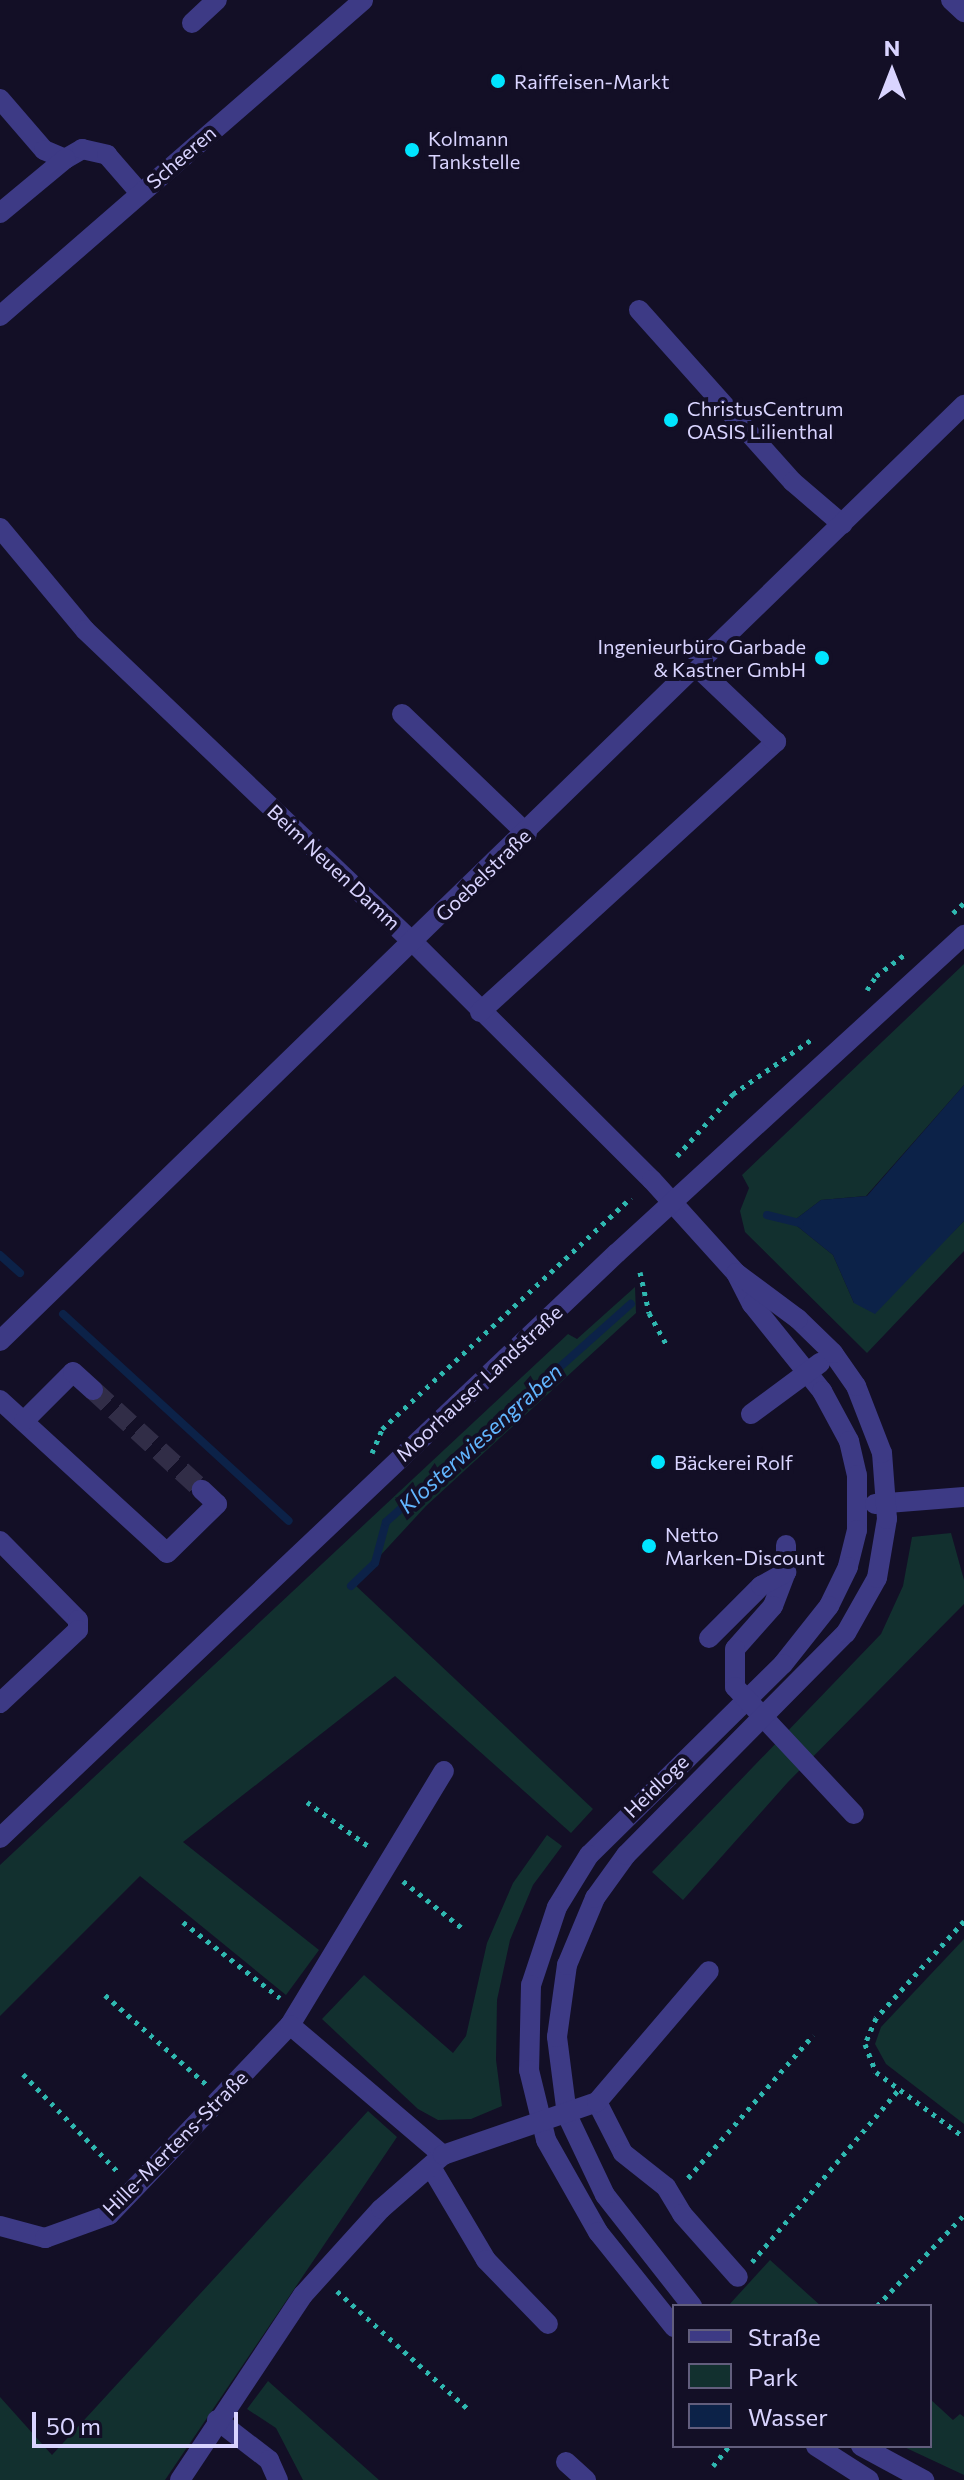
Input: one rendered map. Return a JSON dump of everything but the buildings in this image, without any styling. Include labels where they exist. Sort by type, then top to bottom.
[{"type":"street","points":[[192,23],[217,0]]},
{"type":"street","name":"Scheeren","points":[[0,316],[363,0]]},
{"type":"street","points":[[951,0],[964,12]]},
{"type":"street","points":[[0,99],[44,150],[65,159]]},
{"type":"street","points":[[0,213],[65,159],[82,149],[107,155],[140,193]]},
{"type":"street","points":[[639,310],[793,482],[842,524]]},
{"type":"street","name":"Goebelstraße","points":[[0,1341],[527,834],[964,405]]},
{"type":"street","name":"Beim Neuen Damm","points":[[0,528],[85,630],[413,942],[672,1203]]},
{"type":"street","points":[[480,1012],[776,742],[696,666]]},
{"type":"street","points":[[402,714],[527,834]]},
{"type":"street","name":"Moorhauser Landstraße","points":[[0,1838],[672,1203],[964,935]]},
{"type":"street","name":"Heidloge","points":[[672,1203],[736,1273],[752,1304],[809,1371],[849,1441],[859,1504],[848,1567],[829,1606],[783,1664],[612,1829],[557,1907],[541,1945],[530,1998],[529,2070],[541,2123],[580,2206],[672,2324]]},
{"type":"street","name":"Heidloge","points":[[690,2304],[605,2195],[567,2115],[559,2069],[559,2010],[567,1965],[582,1923],[650,1827],[827,1657],[858,1613],[877,1578],[888,1504],[876,1429],[833,1353],[764,1289],[736,1273]]},
{"type":"street","points":[[751,1414],[833,1353]]},
{"type":"street","points":[[24,1421],[73,1372],[93,1390]]},
{"type":"street","points":[[0,1400],[167,1553],[217,1504],[202,1490]]},
{"type":"street","points":[[859,1504],[962,1503]]},
{"type":"street","points":[[0,1541],[78,1620],[78,1630],[0,1703]]},
{"type":"street","points":[[786,1545],[786,1572],[773,1606],[735,1649],[735,1687],[854,1814]]},
{"type":"street","points":[[709,1638],[761,1586],[786,1572]]},
{"type":"street","name":"Hille-Mertens-Straße","points":[[0,2226],[45,2238],[109,2215],[294,2018],[444,1771]]},
{"type":"street","points":[[180,2480],[217,2420],[303,2295],[381,2209],[437,2161],[597,2102],[709,1971]]},
{"type":"street","points":[[294,2018],[437,2161],[486,2260],[548,2324]]},
{"type":"street","points":[[597,2102],[623,2153],[671,2197],[738,2277]]},
{"type":"street","points":[[217,2420],[269,2460],[278,2480]]},
{"type":"street","points":[[819,2448],[869,2480]]},
{"type":"street","points":[[865,2448],[924,2480]]},
{"type":"street","points":[[566,2462],[586,2480]]},
{"type":"path","points":[[945,921],[964,903]]},
{"type":"path","points":[[863,997],[876,976],[912,948]]},
{"type":"path","points":[[677,1156],[733,1094],[816,1036]]},
{"type":"path","points":[[640,1272],[649,1313],[666,1344]]},
{"type":"path","points":[[307,1802],[462,1928]]},
{"type":"path","points":[[964,1921],[876,2018],[865,2044],[876,2072],[964,2137]]},
{"type":"path","points":[[183,1922],[294,2018]]},
{"type":"path","points":[[105,1995],[221,2097]]},
{"type":"path","points":[[671,2197],[813,2035]]},
{"type":"path","points":[[23,2074],[134,2189]]},
{"type":"path","points":[[738,2277],[899,2089]]},
{"type":"path","points":[[879,2304],[964,2215]]},
{"type":"path","points":[[322,2276],[467,2408]]},
{"type":"path","points":[[713,2466],[727,2448]]},
{"type":"green space","points":[[964,964],[964,1085],[866,1196],[821,1200],[792,1222],[833,1255],[854,1303],[933,1252],[964,1221],[964,1251],[867,1353],[745,1232],[740,1211],[749,1188],[742,1175]]},
{"type":"green space","points":[[635,1287],[636,1313],[426,1506],[354,1584],[593,1809],[571,1833],[395,1676],[183,1842],[319,1950],[286,1995],[140,1876],[0,2016],[0,1865],[568,1334],[577,1339]]},
{"type":"green space","points":[[951,1533],[964,1580],[964,1604],[788,1782],[683,1900],[652,1872],[881,1634],[903,1586],[912,1537]]},
{"type":"green space","points":[[547,1835],[562,1846],[533,1885],[510,1940],[497,2000],[496,2060],[502,2106],[471,2119],[438,2120],[418,2109],[322,2019],[364,1975],[453,2053],[466,2036],[487,1943],[513,1883]]},
{"type":"green space","points":[[964,1939],[964,2124],[886,2064],[875,2044],[881,2027]]},
{"type":"green space","points":[[368,2111],[397,2137],[165,2480],[0,2480],[0,2397],[52,2455]]},
{"type":"green space","points":[[770,2260],[819,2304],[730,2304]]},
{"type":"green space","points":[[268,2381],[379,2480],[303,2480],[276,2428],[247,2409]]},
{"type":"green space","points":[[932,2401],[953,2420],[960,2414],[964,2417],[964,2475],[906,2448],[932,2448]]},
{"type":"water","points":[[964,1085],[964,1221],[875,1314],[854,1303],[833,1255],[792,1222],[821,1200],[867,1196]]},
{"type":"waterway","name":"Klosterwiesengraben","points":[[767,1215],[800,1223]]},
{"type":"waterway","name":"Klosterwiesengraben","points":[[0,1255],[20,1273]]},
{"type":"waterway","name":"Klosterwiesengraben","points":[[351,1586],[375,1563],[386,1522],[631,1304]]},
{"type":"waterway","name":"Klosterwiesengraben","points":[[63,1314],[289,1521]]},
{"type":"tunnel","points":[[93,1390],[202,1490]]},
{"type":"place","name":"Raiffeisen-Markt","points":[[498,81]]},
{"type":"place","name":"Kolmann Tankstelle","points":[[412,150]]},
{"type":"place","name":"ChristusCentrum OASIS Lilienthal","points":[[671,420]]},
{"type":"place","name":"Ingenieurbüro Garbade & Kastner GmbH","points":[[822,658]]},
{"type":"place","name":"Bäckerei Rolf","points":[[658,1462]]},
{"type":"place","name":"Netto Marken-Discount","points":[[649,1546]]}]
